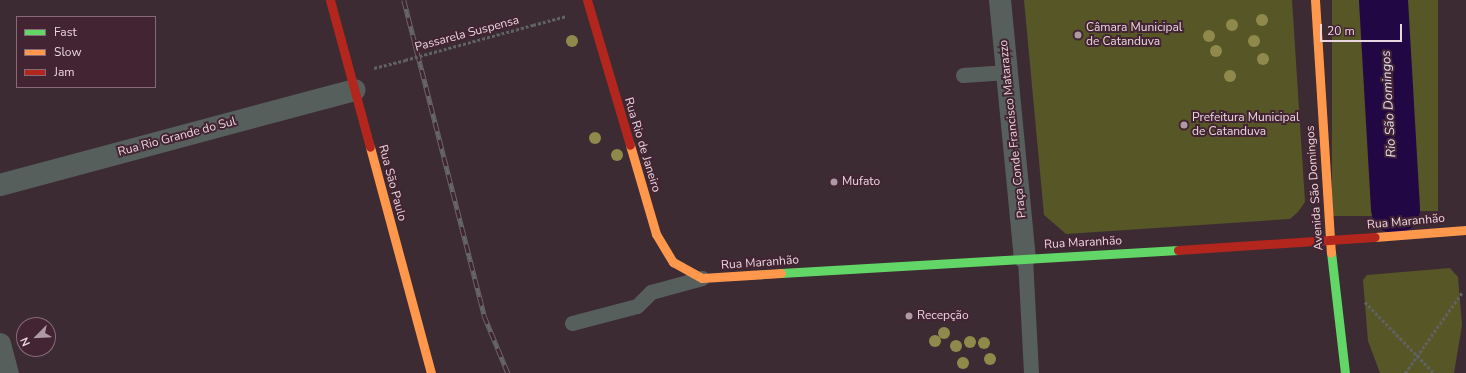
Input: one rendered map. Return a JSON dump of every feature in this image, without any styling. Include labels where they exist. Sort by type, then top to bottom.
[{"type":"street","name":"Rua São Paulo","points":[[330,0],[431,373]]},
{"type":"street","name":"Rua Rio de Janeiro","points":[[587,0],[656,234],[674,262],[702,278]]},
{"type":"street","name":"Praça Conde Francisco Matarazzo","points":[[1000,0],[1025,258]]},
{"type":"street","name":"Avenida São Domingos","points":[[1315,0],[1329,241],[1342,335],[1345,373]]},
{"type":"street","name":"Rua Rio Grande do Sul","points":[[0,185],[352,82]]},
{"type":"street","name":"Rua Maranhão","points":[[702,278],[1329,241],[1466,230]]},
{"type":"street","points":[[1342,335],[1356,373]]},
{"type":"street","points":[[0,344],[8,373]]},
{"type":"lane","points":[[963,75],[1007,72]]},
{"type":"lane","points":[[1025,258],[1031,373]]},
{"type":"lane","points":[[572,323],[637,306],[651,292],[702,278]]},
{"type":"path","name":"Passarela Suspensa","points":[[352,82],[405,60],[589,10]]},
{"type":"path","points":[[1405,373],[1463,291]]},
{"type":"path","points":[[1361,298],[1434,373]]},
{"type":"shaded area","points":[[1024,0],[1292,0],[1305,202],[1298,212],[1290,219],[1066,234],[1044,215]]},
{"type":"shaded area","points":[[1332,0],[1373,0],[1373,216],[1332,216]]},
{"type":"shaded area","points":[[1394,0],[1438,0],[1438,211],[1394,211]]},
{"type":"shaded area","points":[[1450,268],[1458,277],[1462,325],[1454,373],[1380,373],[1368,341],[1363,280],[1367,275]]},
{"type":"waterway","name":"Rio São Domingos","points":[[1383,0],[1395,209]]},
{"type":"railway","points":[[404,0],[484,315],[508,373]]},
{"type":"traffic: fast","points":[[781,273],[1178,250]]},
{"type":"traffic: fast","points":[[1331,252],[1345,373]]},
{"type":"traffic: slow","points":[[1315,0],[1331,252]]},
{"type":"traffic: slow","points":[[630,145],[656,234],[673,262],[702,278],[781,273]]},
{"type":"traffic: slow","points":[[370,147],[431,373]]},
{"type":"traffic: slow","points":[[1375,237],[1466,230]]},
{"type":"traffic: jam","points":[[330,0],[370,147]]},
{"type":"traffic: jam","points":[[587,0],[630,145]]},
{"type":"traffic: jam","points":[[1178,250],[1375,237]]},
{"type":"place","name":"Câmara Municipal de Catanduva","points":[[1078,35]]},
{"type":"place","name":"Prefeitura Municipal de Catanduva","points":[[1184,125]]},
{"type":"place","name":"Mufato","points":[[834,182]]},
{"type":"place","name":"Recepção","points":[[909,316]]}]
